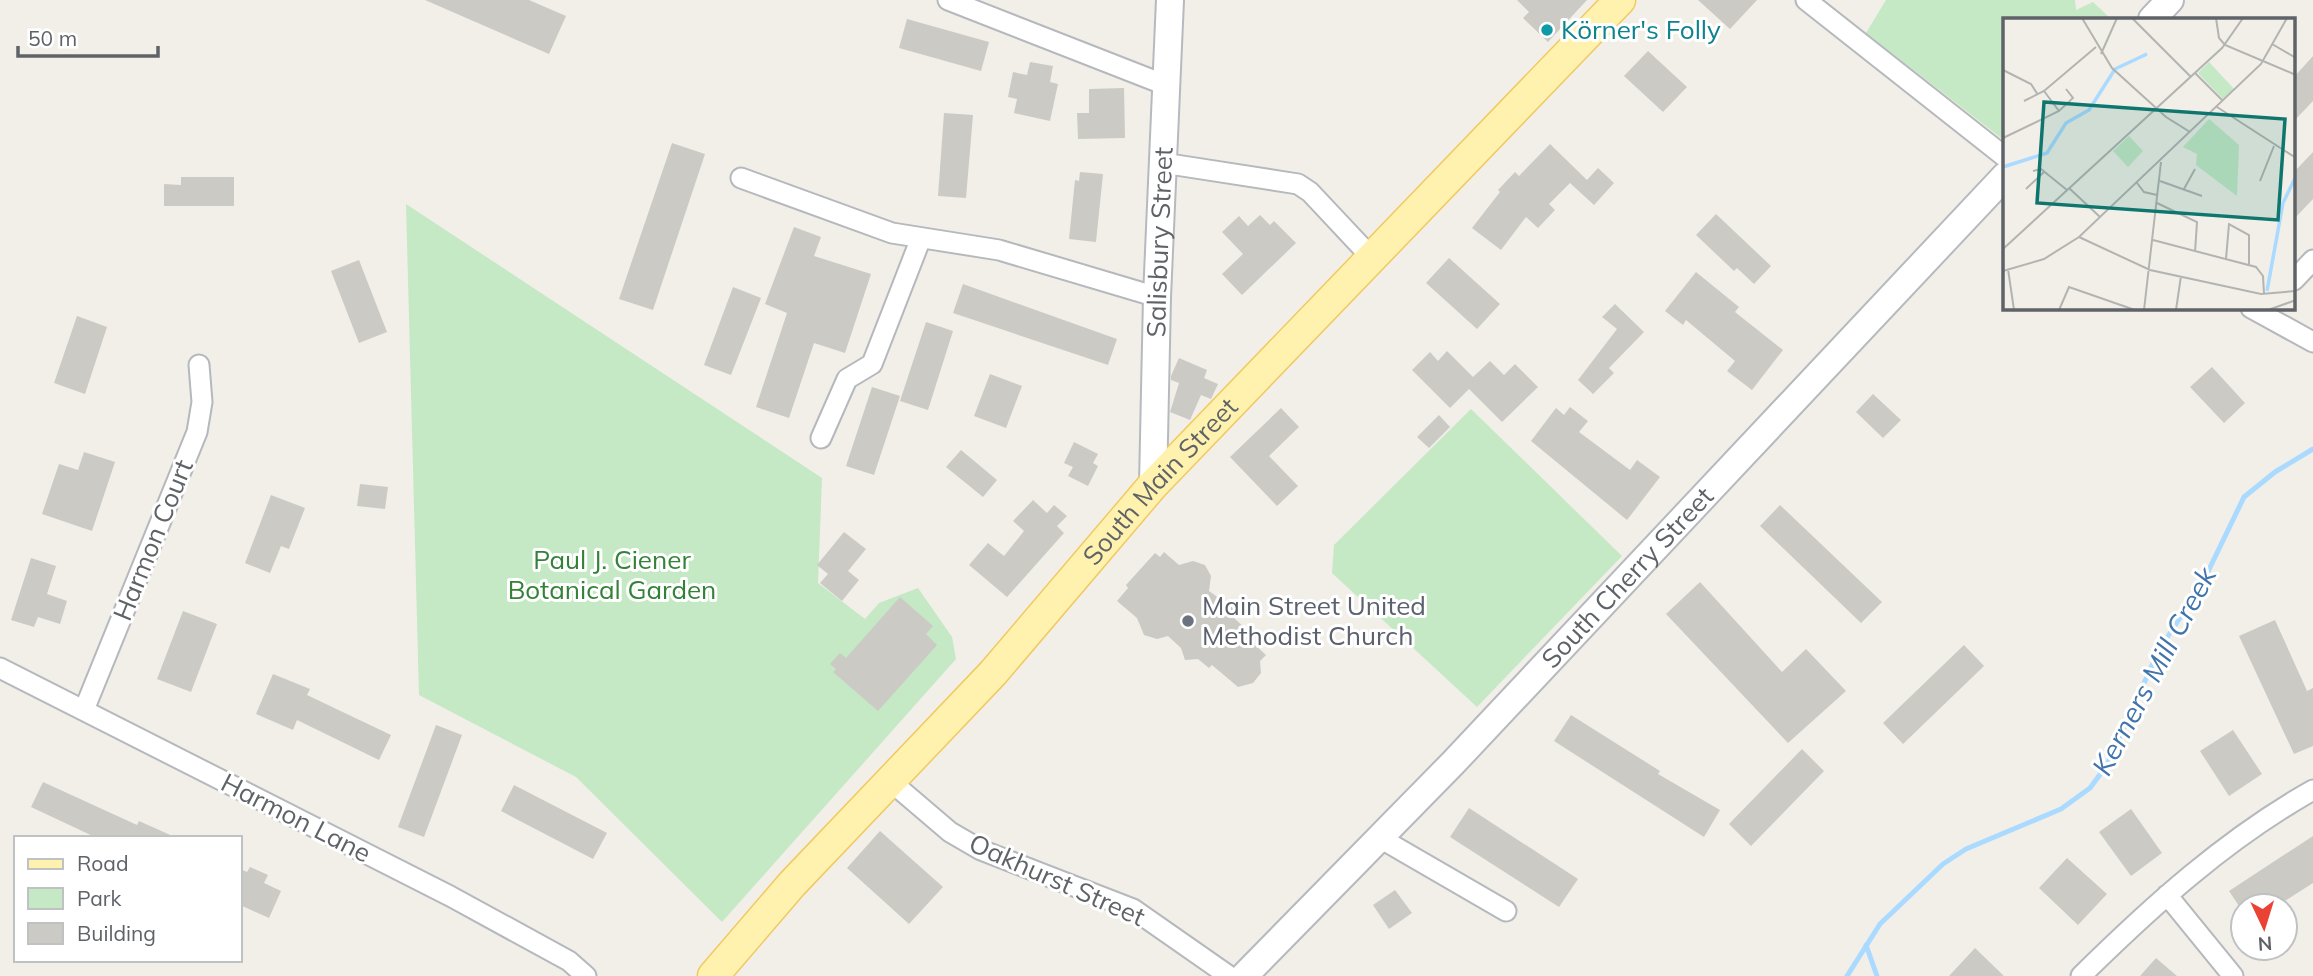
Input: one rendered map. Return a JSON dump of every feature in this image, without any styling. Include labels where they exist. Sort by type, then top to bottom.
[{"type":"main road","name":"Salisbury Street","points":[[1153,485],[1157,297],[1171,0]]},
{"type":"main road","name":"South Main Street","points":[[713,976],[889,780],[993,673],[1153,485],[1620,0]]},
{"type":"main road","points":[[2153,18],[2170,0]]},
{"type":"main road","name":"South Cherry Street","points":[[1244,976],[1380,838],[2003,178]]},
{"type":"street","points":[[948,0],[1168,86]]},
{"type":"street","points":[[1806,0],[2003,155]]},
{"type":"street","points":[[1163,163],[1298,184],[1310,192],[1372,258]]},
{"type":"street","points":[[741,178],[892,233],[999,250],[1047,262],[1157,297]]},
{"type":"street","points":[[821,438],[847,379],[872,364],[921,238]]},
{"type":"street","points":[[2296,278],[2313,260]]},
{"type":"street","points":[[2260,310],[2313,342]]},
{"type":"street","name":"Harmon Court","points":[[84,710],[197,432],[202,401],[199,365]]},
{"type":"street","name":"Harmon Lane","points":[[0,668],[450,895],[569,961],[586,976]]},
{"type":"street","name":"Oakhurst Street","points":[[889,780],[950,832],[981,850],[1133,908],[1228,976]]},
{"type":"street","points":[[2081,976],[2167,895],[2250,830],[2313,790]]},
{"type":"street","points":[[1380,838],[1506,911]]},
{"type":"street","points":[[2167,895],[2233,976]]},
{"type":"green space","points":[[1886,0],[2075,0],[2076,10],[2093,2],[2110,18],[2003,18],[2003,139],[1866,33]]},
{"type":"green space","name":"Paul J. Ciener Botanical Garden","points":[[406,204],[822,478],[818,583],[865,619],[879,603],[918,588],[952,637],[956,659],[722,922],[576,777],[419,695]]},
{"type":"green space","points":[[1471,409],[1622,556],[1477,707],[1332,573],[1334,545]]},
{"type":"building","points":[[425,0],[529,0],[566,16],[549,54]]},
{"type":"building","name":"Körner's Folly","points":[[1517,0],[1587,0],[1548,42],[1523,18],[1529,12]]},
{"type":"building","points":[[1698,0],[1757,0],[1730,29]]},
{"type":"building","points":[[907,19],[989,42],[981,71],[899,48]]},
{"type":"building","points":[[1648,51],[1687,87],[1663,112],[1624,76]]},
{"type":"building","points":[[2313,56],[2313,101],[2296,119],[2296,75]]},
{"type":"building","points":[[1030,62],[1053,66],[1050,82],[1058,84],[1050,121],[1014,113],[1017,99],[1008,97],[1013,72],[1027,75]]},
{"type":"building","points":[[1124,88],[1125,138],[1078,139],[1077,113],[1089,113],[1089,89]]},
{"type":"building","points":[[944,113],[973,115],[966,198],[938,196]]},
{"type":"building","points":[[672,143],[705,154],[653,310],[619,299]]},
{"type":"building","points":[[1550,144],[1587,180],[1598,168],[1614,183],[1594,205],[1570,183],[1549,204],[1555,210],[1538,228],[1526,217],[1501,250],[1472,228],[1500,192],[1498,190],[1515,172],[1519,176]]},
{"type":"building","points":[[2313,152],[2313,199],[2296,217],[2296,170]]},
{"type":"building","points":[[1080,172],[1103,174],[1096,242],[1069,239],[1075,180],[1079,181]]},
{"type":"building","points":[[181,177],[234,177],[234,206],[164,206],[164,184],[181,185]]},
{"type":"building","points":[[1716,214],[1771,266],[1754,284],[1737,268],[1734,271],[1696,235]]},
{"type":"building","points":[[1260,215],[1270,225],[1274,221],[1296,243],[1242,295],[1222,274],[1243,254],[1222,232],[1239,216],[1248,226]]},
{"type":"building","points":[[794,227],[821,237],[814,256],[871,274],[845,353],[814,343],[789,418],[756,407],[787,313],[765,304]]},
{"type":"building","points":[[1449,258],[1500,304],[1477,329],[1426,283]]},
{"type":"building","points":[[359,260],[387,332],[359,343],[331,271]]},
{"type":"building","points":[[1696,272],[1739,307],[1735,312],[1783,350],[1752,390],[1727,371],[1735,361],[1686,320],[1683,325],[1665,311]]},
{"type":"building","points":[[963,284],[1117,339],[1108,365],[953,313]]},
{"type":"building","points":[[733,287],[761,298],[731,375],[704,365]]},
{"type":"building","points":[[1615,304],[1644,332],[1609,368],[1614,373],[1593,394],[1578,380],[1617,329],[1602,317]]},
{"type":"building","points":[[77,316],[107,327],[85,394],[54,383]]},
{"type":"building","points":[[926,322],[953,331],[928,410],[900,401]]},
{"type":"building","points":[[1447,351],[1473,377],[1490,361],[1504,375],[1515,364],[1538,387],[1502,422],[1469,389],[1450,408],[1412,370],[1430,352],[1438,361]]},
{"type":"building","points":[[1179,358],[1207,370],[1204,378],[1218,384],[1211,399],[1201,395],[1190,420],[1170,412],[1179,383],[1171,380],[1171,376]]},
{"type":"building","points":[[2212,367],[2245,403],[2224,423],[2190,387]]},
{"type":"building","points":[[990,374],[1022,386],[1006,428],[974,416]]},
{"type":"building","points":[[872,387],[900,396],[874,475],[846,466]]},
{"type":"building","points":[[1873,394],[1901,420],[1883,438],[1856,412]]},
{"type":"building","points":[[1570,407],[1588,421],[1579,432],[1630,470],[1637,460],[1660,477],[1627,520],[1531,441],[1556,408],[1564,415]]},
{"type":"building","points":[[1281,408],[1299,427],[1269,456],[1298,486],[1277,506],[1230,457]]},
{"type":"building","points":[[1439,415],[1450,427],[1429,448],[1417,437]]},
{"type":"building","points":[[1074,442],[1098,454],[1093,463],[1098,466],[1088,486],[1068,476],[1073,467],[1064,463]]},
{"type":"building","points":[[961,450],[997,480],[983,497],[946,467]]},
{"type":"building","points":[[84,452],[115,462],[92,531],[42,514],[59,464],[78,470]]},
{"type":"building","points":[[360,484],[388,487],[385,509],[357,506]]},
{"type":"building","points":[[271,495],[305,508],[289,549],[281,546],[270,573],[245,563]]},
{"type":"building","points":[[1033,500],[1047,513],[1054,505],[1067,516],[1057,526],[1064,533],[1007,597],[969,565],[988,543],[1004,556],[1024,531],[1013,521]]},
{"type":"building","points":[[1780,505],[1882,602],[1861,623],[1760,526]]},
{"type":"building","points":[[844,532],[866,549],[848,571],[859,580],[842,601],[820,583],[828,574],[817,565]]},
{"type":"building","name":"Main Street United Methodist Church","points":[[1164,552],[1179,565],[1193,561],[1205,565],[1211,576],[1209,591],[1233,608],[1234,618],[1245,628],[1241,632],[1266,655],[1260,661],[1261,673],[1253,683],[1238,687],[1212,665],[1209,668],[1198,659],[1185,660],[1181,648],[1168,636],[1157,639],[1144,635],[1137,618],[1117,601],[1128,588],[1126,585],[1155,553],[1160,557]]},
{"type":"building","points":[[31,558],[56,566],[47,594],[67,601],[60,624],[38,617],[34,627],[11,620]]},
{"type":"building","points":[[1700,582],[1782,672],[1806,649],[1846,691],[1788,743],[1666,614]]},
{"type":"building","points":[[900,597],[933,626],[926,634],[937,645],[878,711],[833,672],[836,669],[830,664],[840,653],[846,658]]},
{"type":"building","points":[[183,611],[217,624],[191,692],[157,679]]},
{"type":"building","points":[[2275,620],[2307,691],[2313,688],[2313,746],[2294,754],[2239,636]]},
{"type":"building","points":[[1964,645],[1984,666],[1903,744],[1883,723]]},
{"type":"building","points":[[273,674],[310,689],[307,695],[391,735],[379,760],[297,720],[293,730],[256,714]]},
{"type":"building","points":[[1571,715],[1660,771],[1658,774],[1720,810],[1704,837],[1554,741]]},
{"type":"building","points":[[436,725],[462,735],[424,837],[398,827]]},
{"type":"building","points":[[2233,730],[2262,774],[2229,796],[2200,751]]},
{"type":"building","points":[[1802,749],[1824,771],[1751,846],[1729,824]]},
{"type":"building","points":[[43,782],[137,825],[139,821],[173,836],[93,836],[31,807]]},
{"type":"building","points":[[514,785],[607,833],[593,859],[501,811]]},
{"type":"building","points":[[1469,808],[1578,879],[1559,907],[1450,837]]},
{"type":"building","points":[[2131,809],[2162,853],[2131,876],[2099,832]]},
{"type":"building","points":[[880,831],[943,887],[909,924],[847,868]]},
{"type":"building","points":[[2313,836],[2313,883],[2299,892],[2229,891]]},
{"type":"building","points":[[2067,858],[2107,894],[2078,925],[2039,888]]},
{"type":"building","points":[[250,867],[268,875],[264,883],[281,891],[269,918],[242,906],[242,870],[247,872]]},
{"type":"building","points":[[1395,890],[1412,913],[1389,929],[1373,905]]},
{"type":"building","points":[[1975,948],[2004,976],[1949,976]]},
{"type":"building","points":[[2156,958],[2177,976],[2140,976]]},
{"type":"waterway","name":"Kerners Mill Creek","points":[[1847,976],[1880,924],[1943,864],[1966,849],[2061,809],[2090,788],[2107,765],[2159,650],[2202,584],[2244,497],[2275,472],[2313,449]]},
{"type":"waterway","points":[[1866,945],[1877,976]]},
{"type":"place","name":"Körner's Folly","points":[[1547,30]]},
{"type":"place","name":"Main Street United Methodist Church","points":[[1188,621]]}]
